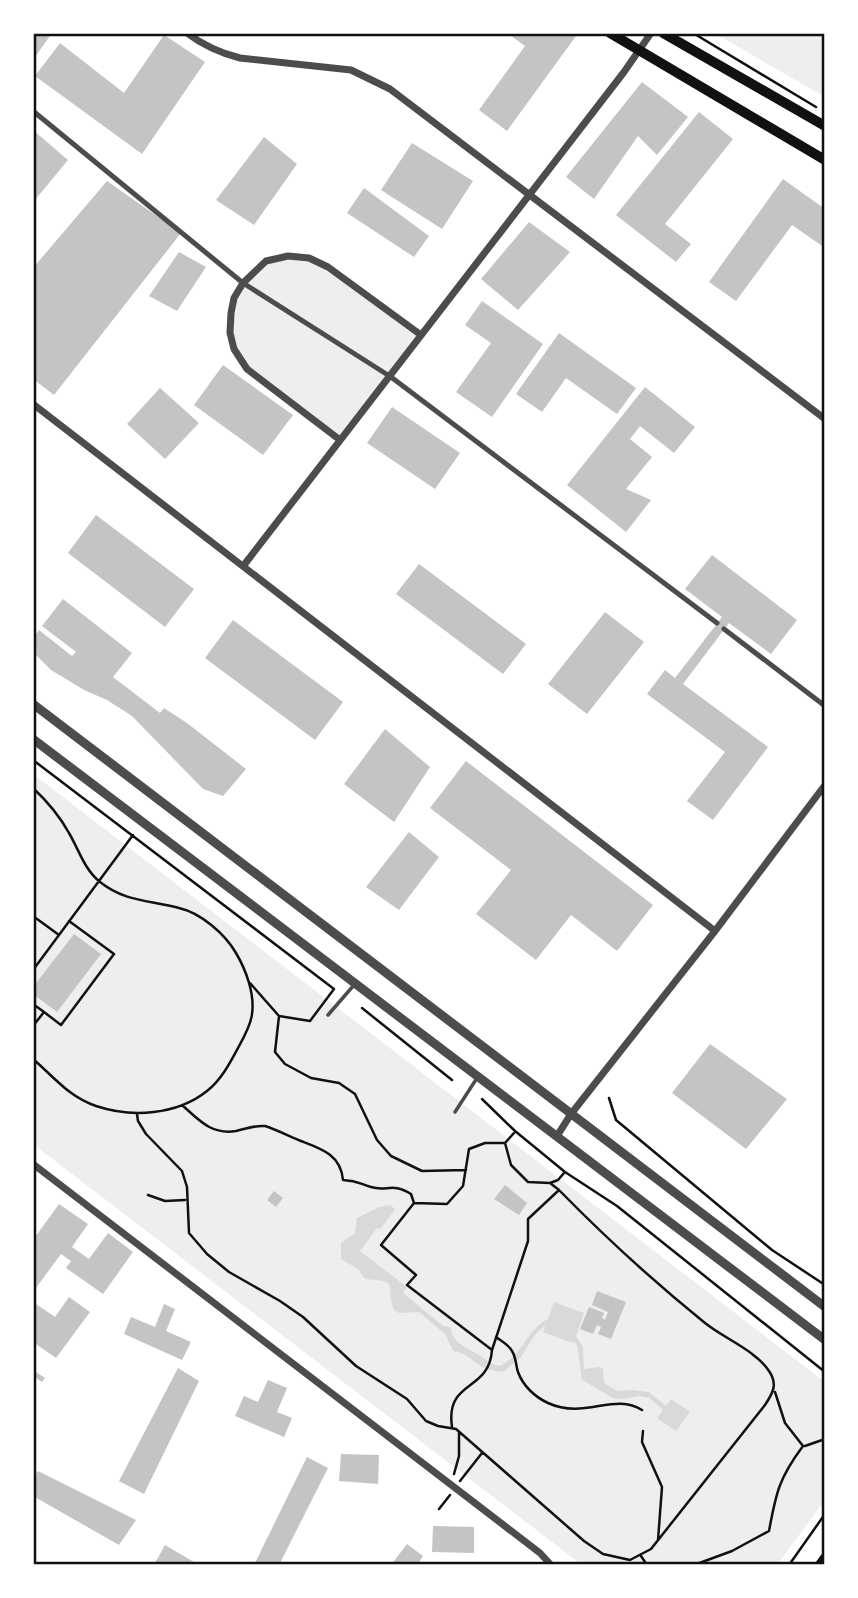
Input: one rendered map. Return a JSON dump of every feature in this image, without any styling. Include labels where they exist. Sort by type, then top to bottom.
[{"type":"main road","points":[[610,33],[825,160]]},
{"type":"main road","points":[[663,33],[825,126]]},
{"type":"main road","points":[[820,1565],[825,1558]]},
{"type":"street","points":[[187,33],[204,46],[240,58],[351,70],[390,89],[825,419]]},
{"type":"street","points":[[244,565],[391,377],[651,33]]},
{"type":"street","points":[[33,111],[243,283],[391,377],[717,624]]},
{"type":"street","points":[[340,440],[247,369],[234,349],[230,313],[234,298],[243,283],[266,261],[288,256],[309,258],[327,267],[421,335]]},
{"type":"street","points":[[33,404],[715,931]]},
{"type":"street","points":[[724,629],[825,706]]},
{"type":"street","points":[[33,704],[825,1307]]},
{"type":"street","points":[[33,739],[825,1340]]},
{"type":"street","points":[[557,1136],[571,1114],[715,931],[825,785]]},
{"type":"street","points":[[33,1164],[540,1553],[551,1565]]},
{"type":"lane","points":[[327,1015],[355,983]]},
{"type":"lane","points":[[455,1112],[478,1076]]},
{"type":"path","points":[[692,33],[825,112]]},
{"type":"path","points":[[33,760],[334,989],[310,1021],[279,1016],[250,984],[230,944],[201,918],[181,908],[133,900],[98,881],[81,861],[71,836],[52,805],[33,788]]},
{"type":"path","points":[[33,970],[133,835]]},
{"type":"path","points":[[33,916],[59,935]]},
{"type":"path","points":[[33,1004],[61,1025],[114,954],[69,921]]},
{"type":"path","points":[[33,1059],[71,1095],[98,1107],[136,1114],[182,1105],[208,1091],[228,1067],[252,1014],[250,984]]},
{"type":"path","points":[[362,1008],[452,1080]]},
{"type":"path","points":[[33,1026],[44,1012]]},
{"type":"path","points":[[279,1016],[275,1052],[285,1064],[311,1078],[338,1083],[355,1094],[377,1140],[390,1156],[422,1171],[467,1170]]},
{"type":"path","points":[[609,1098],[616,1120],[772,1250],[825,1285]]},
{"type":"path","points":[[482,1099],[515,1132],[565,1172],[617,1206],[825,1372]]},
{"type":"path","points":[[182,1105],[206,1127],[233,1132],[255,1125],[264,1126],[319,1147],[337,1160],[343,1180],[363,1182],[370,1187],[396,1186],[411,1194],[414,1203]]},
{"type":"path","points":[[136,1114],[146,1133],[182,1171],[185,1178],[189,1233],[207,1254],[229,1272],[303,1317],[356,1366],[407,1399],[426,1421],[438,1426],[452,1427],[584,1541],[603,1554],[630,1560],[650,1549],[774,1391]]},
{"type":"path","points":[[414,1203],[447,1204],[463,1186],[469,1149],[485,1143],[505,1143],[515,1132]]},
{"type":"path","points":[[505,1143],[511,1165],[528,1182],[550,1183],[558,1180],[565,1172]]},
{"type":"path","points":[[550,1183],[640,1270],[768,1369],[785,1423],[803,1446]]},
{"type":"path","points":[[452,1427],[452,1408],[458,1393],[479,1380],[491,1360],[528,1241],[528,1219],[558,1190]]},
{"type":"path","points":[[148,1195],[165,1201],[187,1200]]},
{"type":"path","points":[[414,1203],[381,1245],[416,1275],[407,1285],[492,1350]]},
{"type":"path","points":[[496,1338],[512,1352],[519,1376],[526,1386],[547,1402],[560,1407],[584,1410],[622,1402],[642,1410]]},
{"type":"path","points":[[643,1431],[642,1442],[662,1487],[658,1540]]},
{"type":"path","points":[[453,1474],[459,1456],[459,1433]]},
{"type":"path","points":[[694,1565],[732,1551],[768,1531],[777,1488],[784,1471],[803,1446],[825,1439]]},
{"type":"path","points":[[469,1469],[482,1453]]},
{"type":"path","points":[[789,1565],[825,1514]]},
{"type":"path","points":[[640,1555],[647,1565]]},
{"type":"shaded area","points":[[714,33],[825,33],[825,97]]},
{"type":"shaded area","points":[[288,256],[309,258],[421,335],[340,440],[247,369],[234,349],[231,313],[234,298],[266,261]]},
{"type":"shaded area","points":[[33,774],[825,1382],[825,1500],[777,1565],[582,1565],[33,1144]]},
{"type":"shaded area","points":[[391,1205],[395,1210],[360,1251],[407,1287],[403,1293],[443,1326],[450,1327],[459,1342],[489,1362],[500,1366],[548,1319],[554,1302],[584,1313],[576,1336],[583,1347],[584,1369],[603,1369],[604,1383],[618,1391],[649,1392],[666,1406],[671,1399],[690,1412],[676,1431],[657,1418],[663,1410],[649,1398],[613,1398],[582,1380],[577,1345],[543,1332],[545,1325],[534,1336],[521,1357],[503,1372],[485,1368],[464,1354],[453,1351],[445,1334],[419,1312],[399,1313],[394,1310],[390,1286],[387,1283],[365,1279],[358,1269],[341,1259],[341,1243],[355,1233],[357,1218],[379,1207]]},
{"type":"building","points":[[33,33],[52,33],[33,60]]},
{"type":"building","points":[[507,33],[572,33],[576,36],[507,131],[479,110],[525,46]]},
{"type":"building","points":[[164,35],[205,62],[142,154],[35,76],[60,43],[124,93]]},
{"type":"building","points":[[642,82],[688,117],[657,155],[638,136],[594,199],[566,177]]},
{"type":"building","points":[[699,112],[733,139],[665,224],[691,244],[676,262],[616,215]]},
{"type":"building","points":[[33,130],[68,160],[35,200],[33,199]]},
{"type":"building","points":[[264,137],[297,164],[254,225],[216,200]]},
{"type":"building","points":[[412,143],[473,181],[442,229],[381,190]]},
{"type":"building","points":[[783,179],[825,209],[825,248],[792,225],[736,301],[709,282]]},
{"type":"building","points":[[107,181],[181,233],[54,395],[33,379],[33,268]]},
{"type":"building","points":[[364,188],[429,236],[414,257],[347,213]]},
{"type":"building","points":[[529,222],[570,252],[518,310],[481,279]]},
{"type":"building","points":[[179,252],[206,267],[177,311],[149,296]]},
{"type":"building","points":[[482,301],[543,344],[492,417],[456,392],[491,343],[465,325]]},
{"type":"building","points":[[559,333],[636,388],[617,414],[566,378],[542,412],[516,394]]},
{"type":"building","points":[[223,365],[293,415],[263,455],[194,405]]},
{"type":"building","points":[[645,387],[695,427],[674,453],[640,426],[630,439],[652,457],[626,489],[651,500],[626,532],[567,485]]},
{"type":"building","points":[[160,388],[199,423],[165,459],[127,424]]},
{"type":"building","points":[[392,407],[460,453],[435,489],[367,443]]},
{"type":"building","points":[[96,515],[194,589],[165,627],[68,553]]},
{"type":"building","points":[[712,555],[797,620],[771,654],[729,623],[683,684],[768,747],[713,820],[687,801],[725,752],[647,694],[665,670],[675,678],[722,617],[685,589]]},
{"type":"building","points":[[419,564],[526,644],[503,674],[396,594]]},
{"type":"building","points":[[63,599],[132,653],[113,677],[160,713],[164,708],[187,723],[246,769],[223,796],[203,789],[132,716],[51,670],[33,652],[33,638],[39,630],[72,656],[76,652],[42,626]]},
{"type":"building","points":[[605,612],[644,642],[587,714],[548,684]]},
{"type":"building","points":[[233,620],[343,702],[315,740],[205,658]]},
{"type":"building","points":[[385,729],[430,767],[394,822],[344,784]]},
{"type":"building","points":[[466,761],[653,905],[617,951],[571,915],[536,960],[476,914],[511,870],[430,808]]},
{"type":"building","points":[[409,832],[439,857],[399,910],[366,887]]},
{"type":"building","points":[[74,934],[101,954],[57,1012],[33,994],[33,987]]},
{"type":"building","points":[[710,1044],[787,1099],[746,1149],[672,1093]]},
{"type":"building","points":[[505,1185],[527,1203],[519,1215],[494,1199]]},
{"type":"building","points":[[274,1191],[283,1198],[276,1207],[267,1200]]},
{"type":"building","points":[[59,1204],[88,1224],[72,1247],[89,1259],[108,1233],[133,1252],[103,1294],[66,1268],[71,1261],[61,1254],[33,1292],[33,1240]]},
{"type":"building","points":[[597,1291],[626,1302],[611,1339],[598,1334],[601,1327],[597,1325],[593,1334],[580,1329],[589,1307],[604,1313],[602,1318],[605,1320],[608,1312],[592,1305]]},
{"type":"building","points":[[69,1297],[90,1312],[56,1358],[33,1342],[33,1302],[55,1317]]},
{"type":"building","points":[[164,1304],[175,1309],[166,1331],[191,1342],[182,1360],[124,1334],[131,1317],[155,1327]]},
{"type":"building","points":[[178,1368],[199,1381],[144,1494],[119,1481]]},
{"type":"building","points":[[33,1370],[45,1378],[42,1382],[33,1376]]},
{"type":"building","points":[[268,1380],[287,1388],[277,1412],[292,1418],[284,1437],[235,1416],[244,1396],[258,1402]]},
{"type":"building","points":[[341,1454],[379,1455],[378,1484],[339,1481]]},
{"type":"building","points":[[307,1457],[328,1468],[279,1565],[254,1565]]},
{"type":"building","points":[[38,1471],[136,1520],[119,1545],[33,1496],[33,1477]]},
{"type":"building","points":[[433,1526],[474,1527],[474,1553],[432,1552]]},
{"type":"building","points":[[407,1544],[423,1556],[417,1565],[391,1565]]},
{"type":"building","points":[[165,1545],[199,1565],[154,1565]]}]
